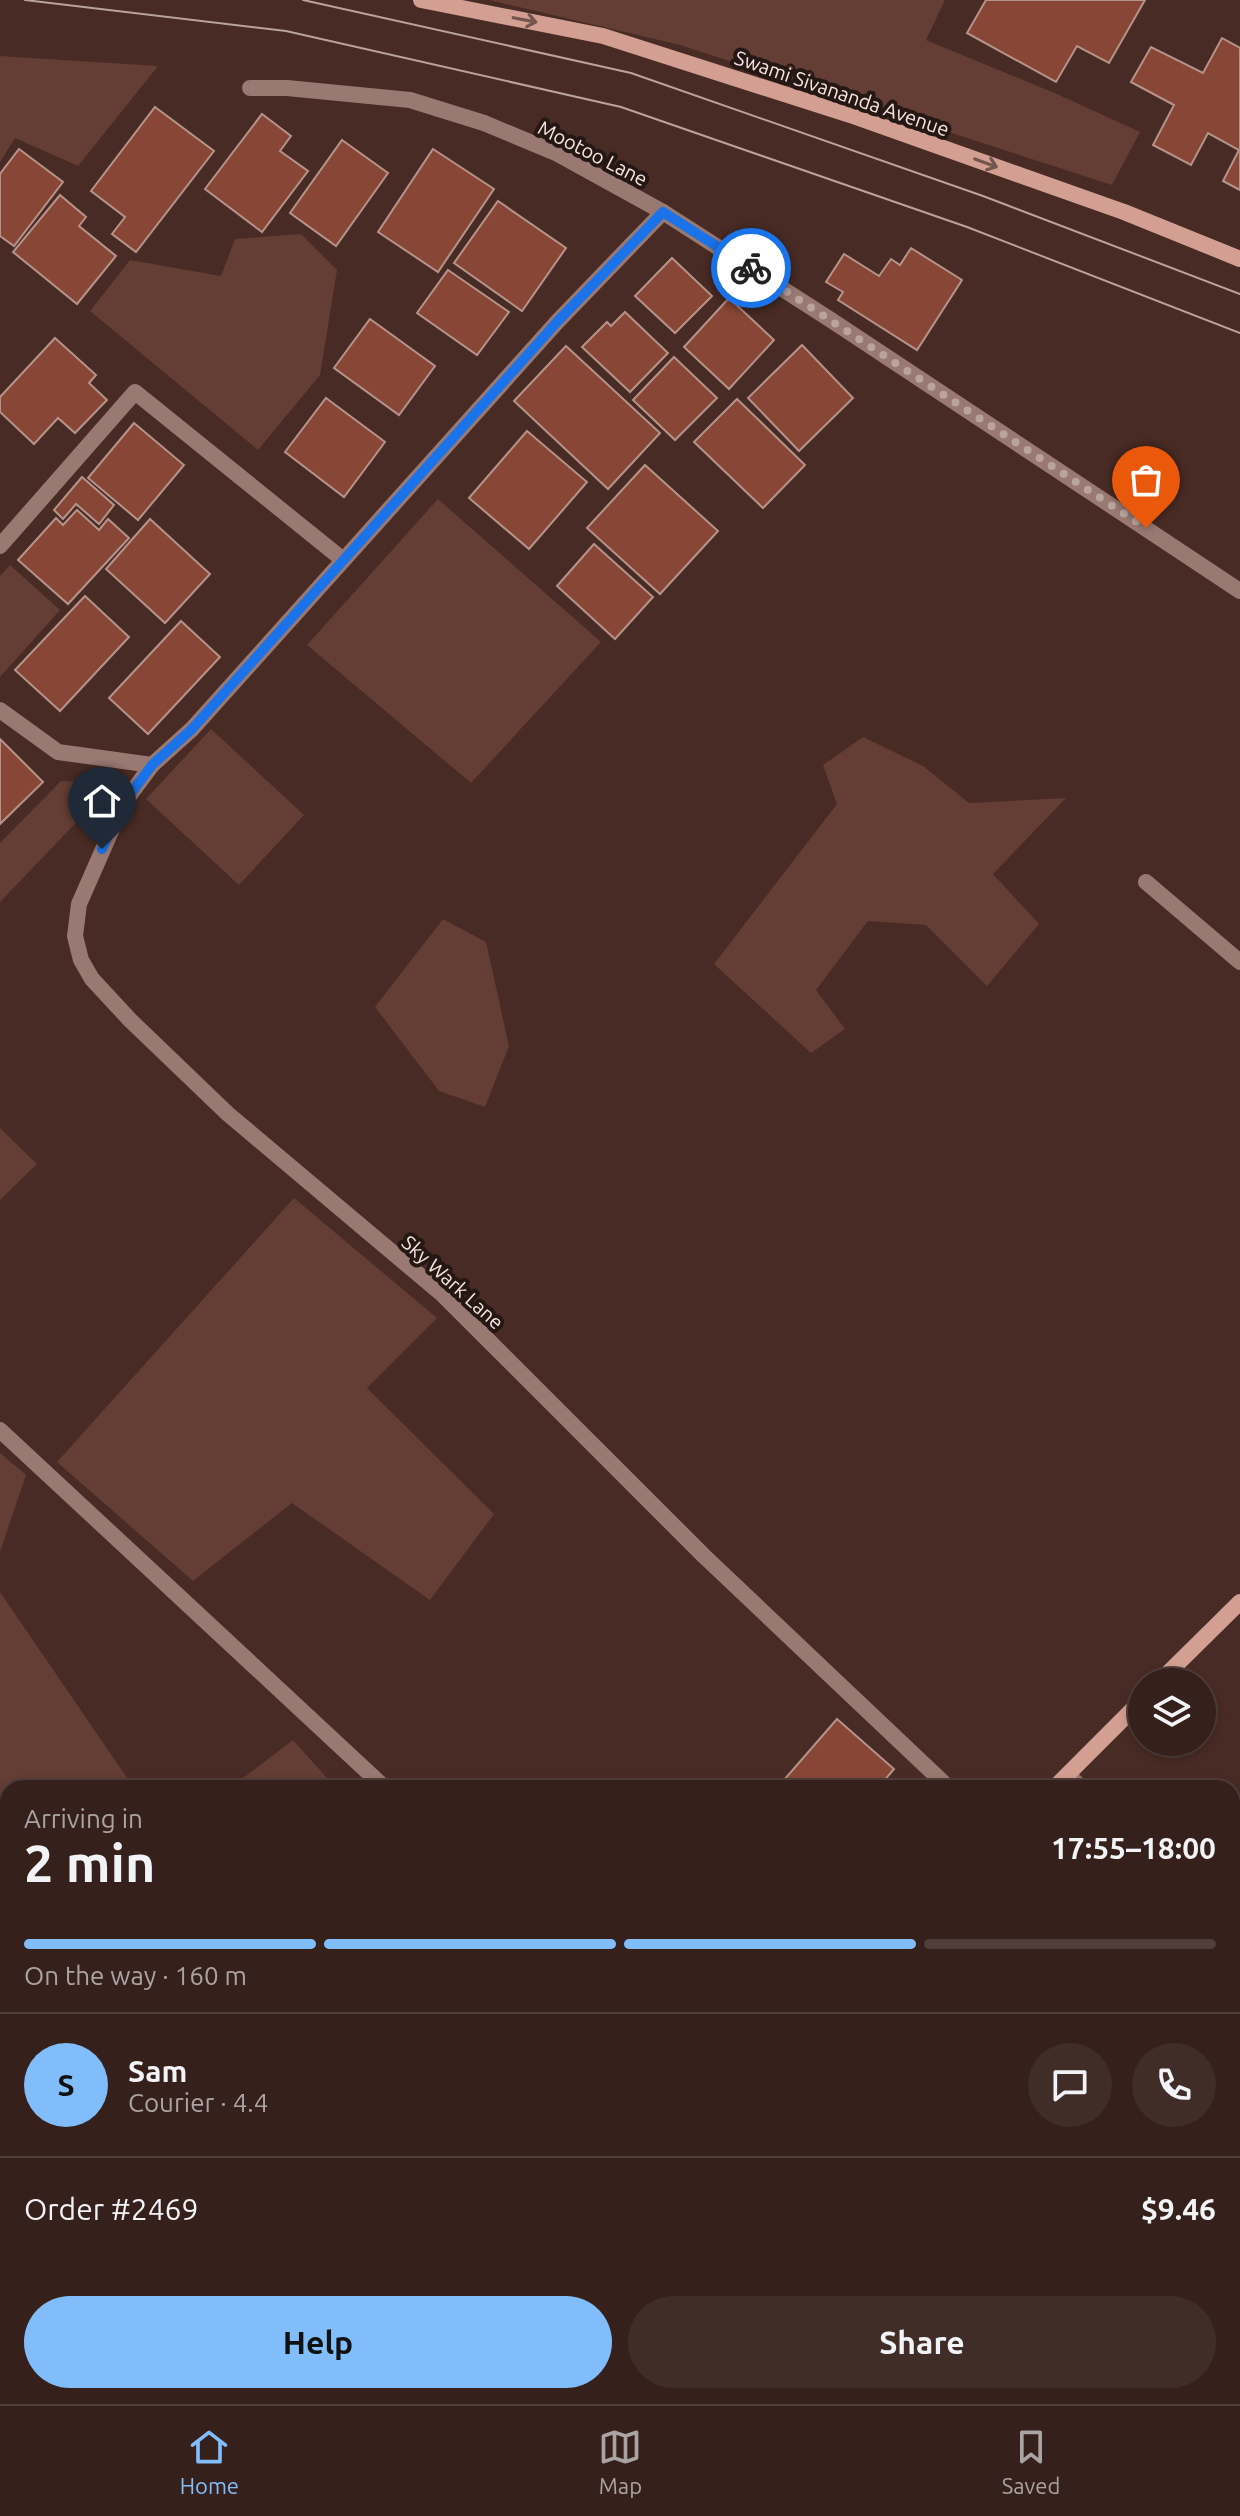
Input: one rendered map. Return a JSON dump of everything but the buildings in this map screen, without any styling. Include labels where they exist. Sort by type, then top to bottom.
[{"type":"street","name":"Swami Sivananda Avenue","points":[[421,0],[603,36],[871,122],[1124,212],[1240,259]]},
{"type":"street","name":"Mootoo Lane","points":[[250,88],[287,88],[410,100],[484,123],[556,153],[663,212],[1240,591]]},
{"type":"street","name":"Sky Wark Lane","points":[[663,212],[557,322],[192,729],[152,765],[123,804],[79,904],[75,936],[81,960],[92,979],[130,1020],[228,1114],[443,1295],[704,1556],[941,1780]]},
{"type":"street","points":[[0,546],[135,392],[342,559]]},
{"type":"street","points":[[0,710],[58,752],[152,765]]},
{"type":"street","points":[[1146,882],[1240,962]]},
{"type":"street","points":[[0,1430],[376,1780]]},
{"type":"street","points":[[1173,1668],[1240,1602]]},
{"type":"street","points":[[1062,1780],[1128,1714]]},
{"type":"street","points":[[1068,1774],[1074,1780]]},
{"type":"shaded area","points":[[489,0],[945,0],[926,40],[1140,132],[1112,185],[680,45]]},
{"type":"shaded area","points":[[0,56],[158,66],[78,166],[15,138],[0,162]]},
{"type":"shaded area","points":[[301,234],[337,270],[320,375],[258,450],[90,311],[130,260],[221,276],[235,239]]},
{"type":"shaded area","points":[[438,499],[601,642],[471,783],[307,645]]},
{"type":"shaded area","points":[[10,565],[60,610],[0,677],[0,576]]},
{"type":"shaded area","points":[[211,729],[304,815],[239,885],[146,799]]},
{"type":"shaded area","points":[[863,737],[923,766],[969,803],[1066,798],[993,874],[1039,924],[987,986],[926,925],[868,921],[816,990],[845,1029],[811,1053],[714,964],[837,804],[823,765]]},
{"type":"shaded area","points":[[61,781],[114,783],[0,902],[0,843]]},
{"type":"shaded area","points":[[443,919],[486,942],[509,1046],[485,1107],[439,1091],[375,1007]]},
{"type":"shaded area","points":[[0,1128],[37,1164],[0,1200]]},
{"type":"shaded area","points":[[294,1198],[437,1318],[367,1388],[494,1514],[430,1600],[292,1503],[193,1581],[57,1462]]},
{"type":"shaded area","points":[[0,1453],[26,1475],[0,1552]]},
{"type":"shaded area","points":[[0,1592],[129,1780],[0,1780]]},
{"type":"shaded area","points":[[293,1740],[329,1780],[240,1780]]},
{"type":"tram line","points":[[25,0],[286,31],[621,107],[967,227],[1240,333]]},
{"type":"tram line","points":[[303,0],[631,73],[983,196],[1240,294]]},
{"type":"way so far","points":[[751,268],[1146,528]]},
{"type":"route","points":[[102,849],[123,804],[152,765],[192,729],[557,322],[663,212],[751,268]]}]
